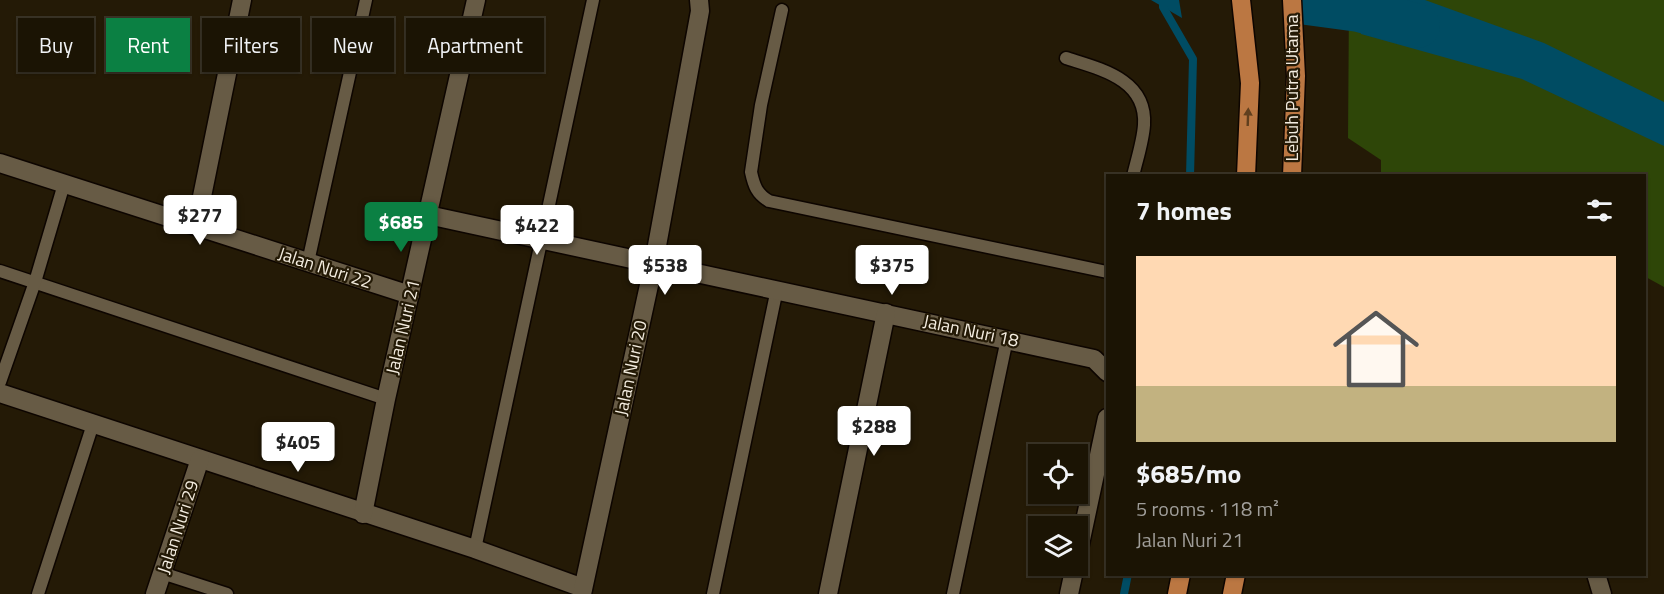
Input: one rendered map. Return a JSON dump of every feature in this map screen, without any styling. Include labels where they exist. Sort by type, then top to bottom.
[{"type":"main road","points":[[1241,0],[1250,83],[1246,174]]},
{"type":"main road","name":"Lebuh Putra Utama","points":[[1292,0],[1296,76],[1292,174]]},
{"type":"main road","points":[[1177,594],[1181,576]]},
{"type":"main road","points":[[1232,594],[1236,576]]},
{"type":"street","points":[[196,226],[242,0]]},
{"type":"street","name":"Jalan Nuri 21","points":[[363,514],[386,399],[476,0]]},
{"type":"street","name":"Jalan Nuri 20","points":[[583,591],[654,262],[700,11],[699,0]]},
{"type":"street","name":"Jalan Nuri 22","points":[[0,164],[410,295]]},
{"type":"street","name":"Jalan Nuri 18","points":[[428,215],[654,262],[1094,359],[1106,371]]},
{"type":"street","points":[[828,594],[886,313]]},
{"type":"street","points":[[0,393],[475,549],[583,591]]},
{"type":"street","points":[[1086,516],[1106,423]]},
{"type":"street","name":"Jalan Nuri 29","points":[[155,594],[200,459]]},
{"type":"street","points":[[1069,594],[1073,576]]},
{"type":"street","points":[[1597,576],[1602,594]]},
{"type":"lane","points":[[308,262],[366,0]]},
{"type":"lane","points":[[475,549],[593,0]]},
{"type":"lane","points":[[782,10],[761,105],[751,172],[758,194],[769,201],[1106,272]]},
{"type":"lane","points":[[1066,58],[1105,70],[1125,81],[1139,96],[1144,124],[1133,174]]},
{"type":"lane","points":[[0,382],[35,282],[64,184]]},
{"type":"lane","points":[[0,271],[386,399]]},
{"type":"lane","points":[[713,594],[777,289]]},
{"type":"lane","points":[[953,594],[1007,339]]},
{"type":"lane","points":[[38,594],[93,424]]},
{"type":"lane","points":[[162,573],[227,594]]},
{"type":"green space","points":[[1349,0],[1664,0],[1664,287],[1646,277],[1646,174],[1381,174],[1381,160],[1348,138]]},
{"type":"water","points":[[1151,0],[1179,0],[1182,18]]},
{"type":"water","points":[[1359,0],[1425,0],[1544,43],[1664,102],[1664,146],[1522,79],[1361,34]]},
{"type":"waterway","points":[[1163,0],[1163,7],[1193,59],[1190,174]]},
{"type":"waterway","points":[[1307,3],[1359,10],[1418,26]]},
{"type":"waterway","points":[[1124,594],[1128,576]]}]
